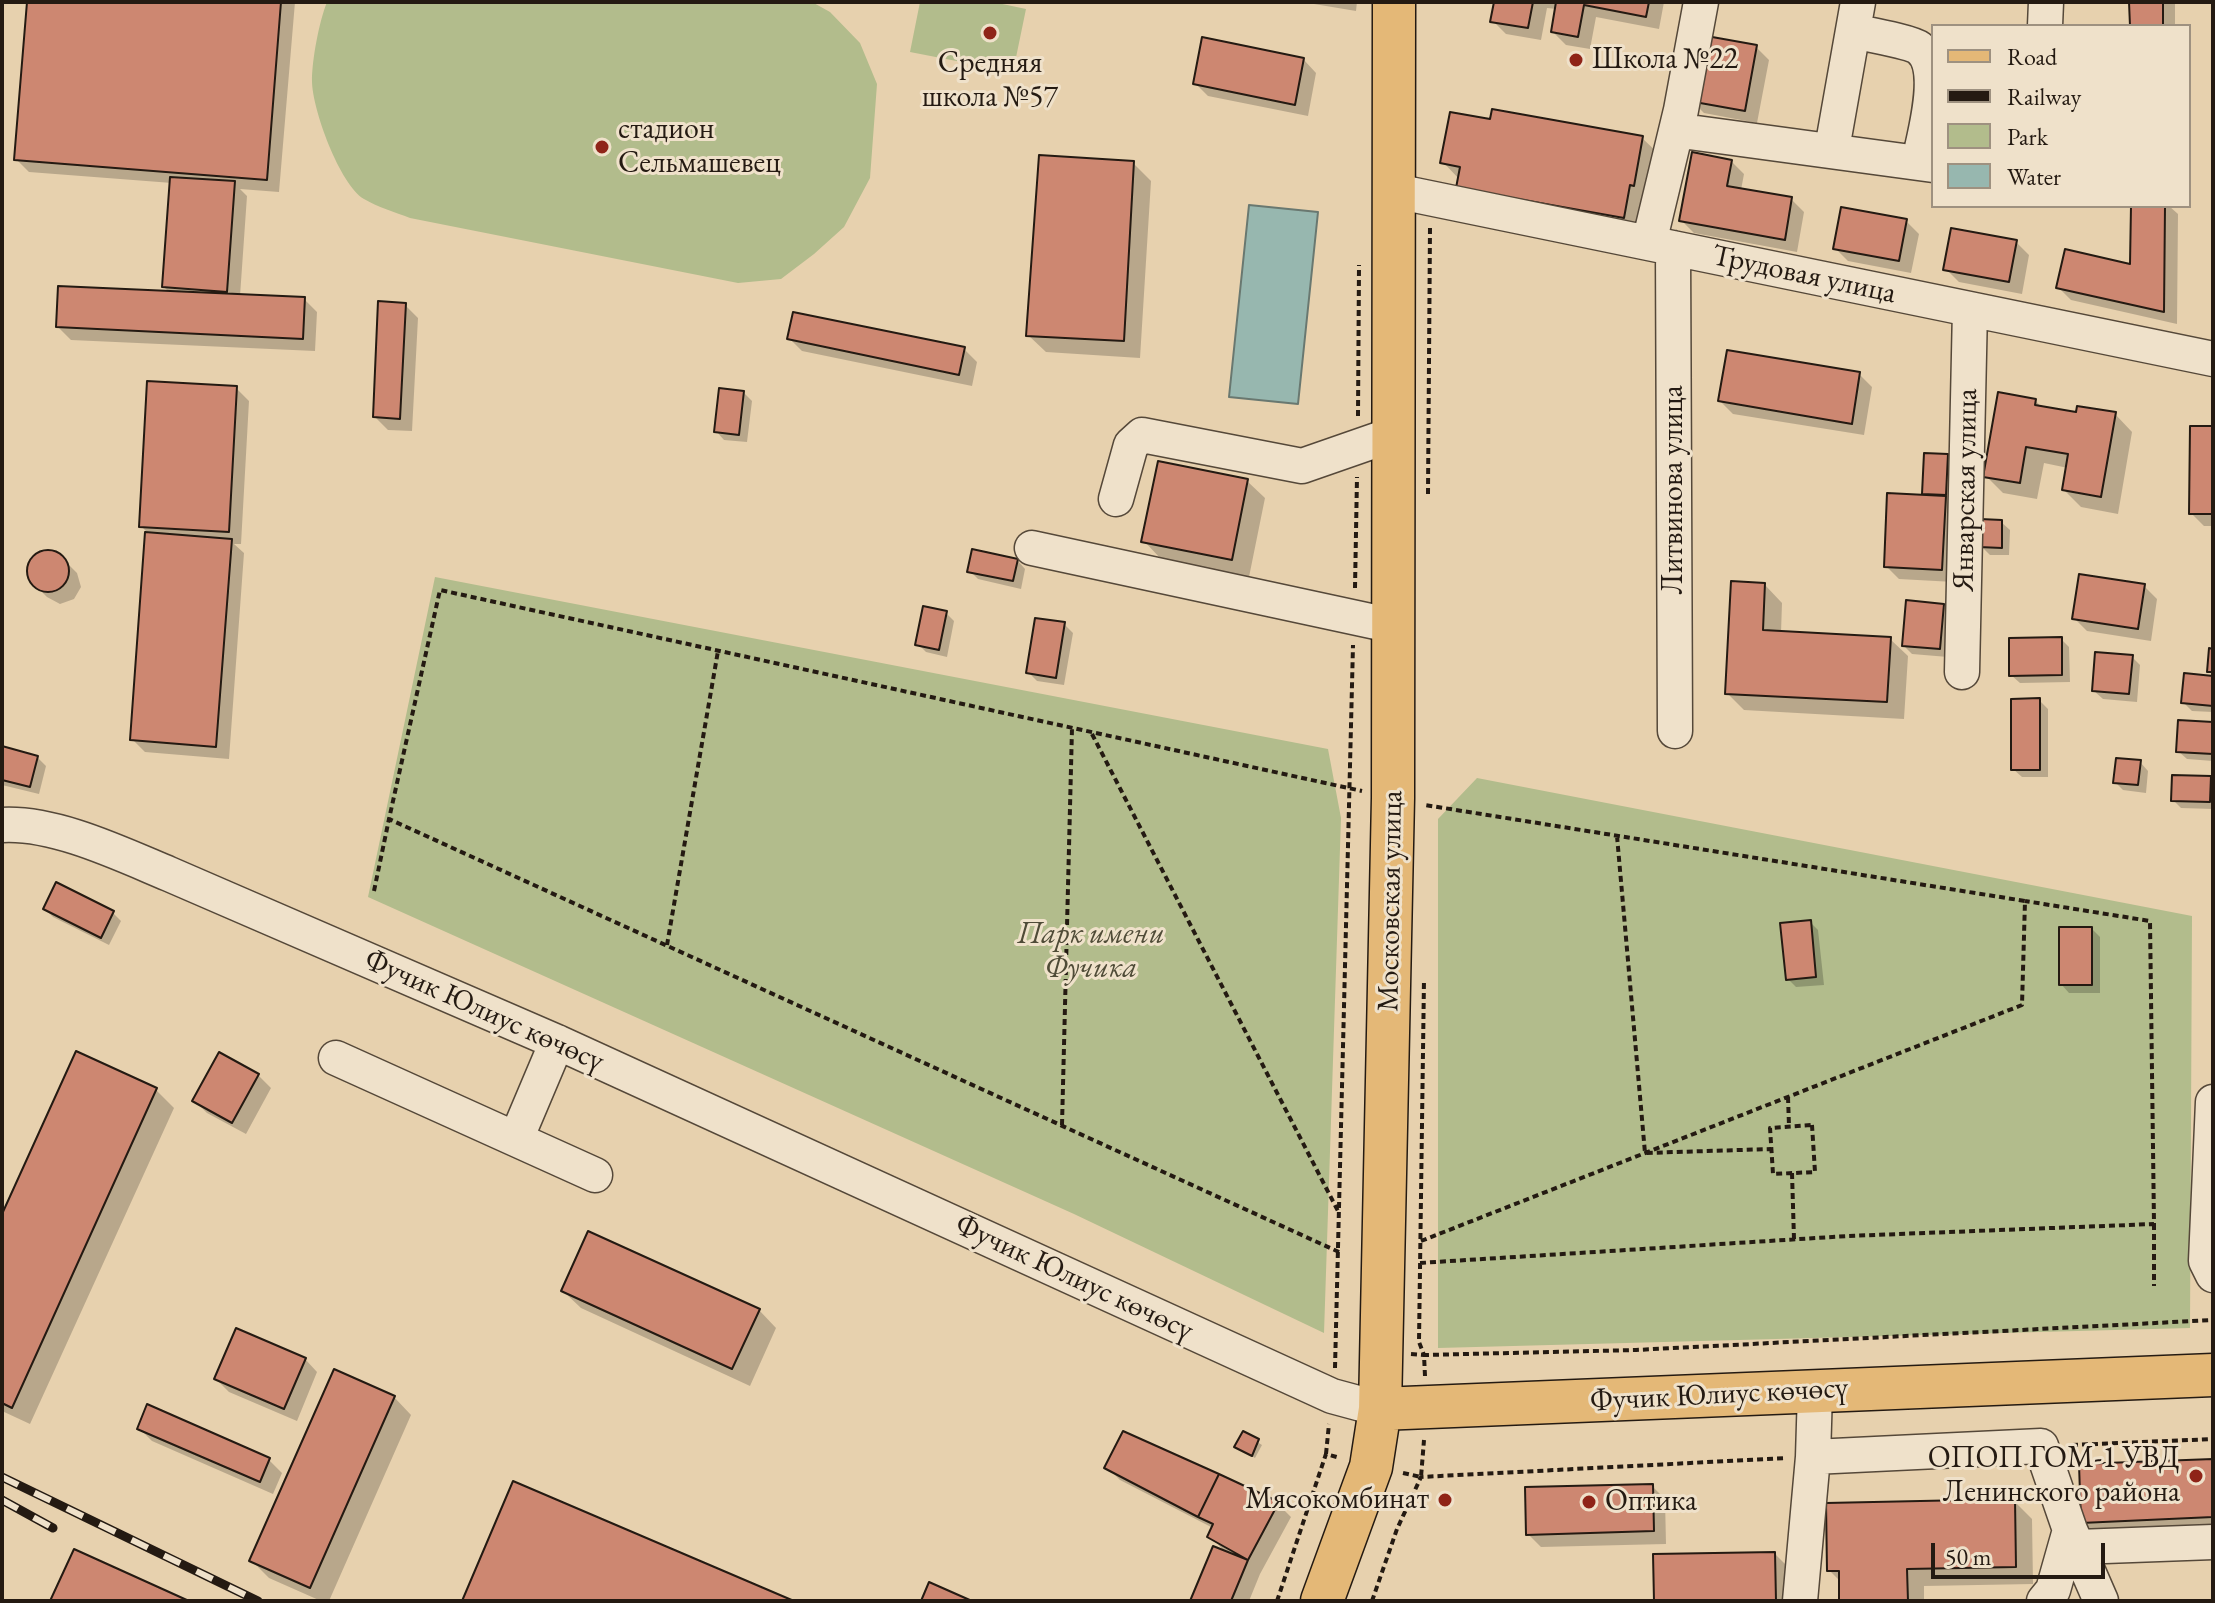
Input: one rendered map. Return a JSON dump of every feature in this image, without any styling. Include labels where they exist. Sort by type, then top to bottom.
[{"type":"main road","name":"Московская улица","points":[[1322,1601],[1371,1467],[1380,1409],[1393,798],[1374,622],[1376,440],[1395,191],[1394,2]]},
{"type":"main road","name":"Фучик Юлиус көчөсү","points":[[1380,1409],[2213,1375]]},
{"type":"street","name":"Литвинова улица","points":[[1675,731],[1661,245],[1701,2]]},
{"type":"street","points":[[2045,24],[2046,2]]},
{"type":"street","points":[[1832,149],[1856,17],[1918,47],[1929,61],[1931,72]]},
{"type":"street","points":[[1689,132],[1926,164],[1931,105]]},
{"type":"street","name":"Трудовая улица","points":[[1395,191],[2213,359]]},
{"type":"street","name":"Январская улица","points":[[1962,672],[1970,309]]},
{"type":"street","points":[[1116,499],[1131,445],[1142,435],[1302,466],[1376,440]]},
{"type":"street","points":[[1032,548],[1374,622]]},
{"type":"street","name":"Фучик Юлиус көчөсү","points":[[2,825],[49,830],[115,852],[557,1042],[1332,1396],[1380,1409]]},
{"type":"street","points":[[516,1139],[557,1042]]},
{"type":"street","points":[[336,1058],[595,1175]]},
{"type":"street","points":[[2213,1102],[2206,1261],[2213,1275]]},
{"type":"street","points":[[1800,1601],[1813,1457],[1815,1391]]},
{"type":"street","points":[[1813,1457],[2041,1446],[2074,1539],[2101,1601]]},
{"type":"street","points":[[2074,1539],[2213,1542]]},
{"type":"street","points":[[2044,1601],[2053,1590],[2074,1539]]},
{"type":"path","points":[[1326,1454],[1337,1345],[1350,789],[1374,622],[1376,440],[1359,256]]},
{"type":"path","points":[[374,891],[440,590],[1393,798],[2150,921],[2154,1286]]},
{"type":"path","points":[[667,945],[718,651]]},
{"type":"path","points":[[1062,1125],[1072,728]]},
{"type":"path","points":[[1092,732],[1340,1216]]},
{"type":"path","points":[[389,819],[1339,1252]]},
{"type":"path","points":[[1617,836],[1645,1153]]},
{"type":"path","points":[[1421,1241],[2022,1005],[2025,901]]},
{"type":"path","points":[[1788,1097],[1789,1127]]},
{"type":"path","points":[[1812,1125],[1815,1172],[1773,1174],[1770,1128],[1789,1127],[1812,1125]]},
{"type":"path","points":[[1645,1153],[1771,1149]]},
{"type":"path","points":[[1792,1173],[1794,1239]]},
{"type":"path","points":[[1420,1263],[1794,1239],[2154,1224]]},
{"type":"path","points":[[1372,1601],[1397,1529],[1421,1477],[1424,1355],[1636,1350],[2213,1320]]},
{"type":"path","points":[[2041,1446],[2213,1439]]},
{"type":"path","points":[[1421,1477],[1813,1457]]},
{"type":"green space","name":"стадион Сельмашевец","points":[[327,2],[812,2],[830,12],[860,43],[877,84],[870,178],[844,227],[814,254],[781,279],[738,283],[410,218],[369,202],[355,191],[337,163],[322,127],[312,81],[316,41]]},
{"type":"green space","points":[[920,2],[993,2],[1026,9],[1013,72],[910,52]]},
{"type":"green space","name":"Парк имени Фучика","points":[[435,577],[1328,749],[1341,818],[1324,1333],[1074,1214],[368,897]]},
{"type":"green space","points":[[1477,778],[2192,916],[2190,1328],[1438,1348],[1438,819]]},
{"type":"water","points":[[1249,205],[1318,212],[1298,404],[1229,397]]},
{"type":"building","points":[[27,2],[281,2],[267,180],[14,160]]},
{"type":"building","points":[[1494,2],[1533,2],[1528,28],[1490,22]]},
{"type":"building","points":[[1556,2],[1649,2],[1646,17],[1584,5],[1578,37],[1551,32]]},
{"type":"building","points":[[2129,2],[2163,2],[2163,24],[2130,24]]},
{"type":"building","points":[[1701,35],[1757,45],[1745,111],[1689,101]]},
{"type":"building","points":[[1202,37],[1304,58],[1295,105],[1193,84]]},
{"type":"building","points":[[1492,109],[1643,136],[1634,186],[1630,185],[1624,218],[1456,188],[1460,167],[1440,163],[1450,112],[1490,119]]},
{"type":"building","points":[[1692,152],[1732,160],[1727,186],[1792,197],[1785,240],[1679,221]]},
{"type":"building","points":[[1039,155],[1134,161],[1124,341],[1026,336]]},
{"type":"building","points":[[170,177],[235,181],[227,292],[162,287]]},
{"type":"building","points":[[1841,207],[1907,219],[1899,261],[1833,249]]},
{"type":"building","points":[[2131,208],[2165,208],[2164,312],[2056,288],[2065,249],[2130,264]]},
{"type":"building","points":[[1951,228],[2017,240],[2009,282],[1943,270]]},
{"type":"building","points":[[58,286],[305,297],[303,339],[56,327]]},
{"type":"building","points":[[378,301],[406,303],[400,419],[373,417]]},
{"type":"building","points":[[793,312],[965,347],[959,375],[787,339]]},
{"type":"building","points":[[1727,350],[1860,372],[1852,424],[1718,401]]},
{"type":"building","points":[[147,381],[237,386],[229,532],[139,527]]},
{"type":"building","points":[[719,388],[744,391],[739,435],[714,432]]},
{"type":"building","points":[[1998,392],[2036,399],[2035,405],[2076,412],[2077,406],[2116,412],[2101,497],[2062,490],[2068,454],[2026,447],[2020,483],[1983,477]]},
{"type":"building","points":[[2190,426],[2213,426],[2213,514],[2189,514]]},
{"type":"building","points":[[1924,453],[1948,454],[1946,495],[1922,494]]},
{"type":"building","points":[[1158,461],[1248,479],[1232,560],[1141,542]]},
{"type":"building","points":[[1887,493],[1946,496],[1942,570],[1884,567]]},
{"type":"building","points":[[1980,519],[2002,520],[2002,548],[1979,547]]},
{"type":"building","points":[[145,532],[232,539],[216,747],[130,740]]},
{"type":"building","points":[[972,549],[1018,559],[1013,581],[967,572]]},
{"type":"building","points":[[48,550],[63,556],[69,571],[63,586],[48,592],[33,586],[27,571],[33,556]]},
{"type":"building","points":[[2079,574],[2145,584],[2138,629],[2072,619]]},
{"type":"building","points":[[1731,581],[1765,583],[1763,630],[1891,637],[1887,702],[1725,694]]},
{"type":"building","points":[[1906,600],[1944,604],[1940,649],[1902,646]]},
{"type":"building","points":[[923,606],[947,611],[939,650],[915,645]]},
{"type":"building","points":[[1035,618],[1065,622],[1056,678],[1026,673]]},
{"type":"building","points":[[2062,637],[2062,675],[2009,676],[2009,638]]},
{"type":"building","points":[[2209,648],[2213,649],[2213,672],[2207,672]]},
{"type":"building","points":[[2095,652],[2133,655],[2129,694],[2092,691]]},
{"type":"building","points":[[2184,673],[2213,676],[2213,706],[2181,703]]},
{"type":"building","points":[[2040,698],[2040,770],[2011,770],[2011,699]]},
{"type":"building","points":[[2178,720],[2213,722],[2213,754],[2176,752]]},
{"type":"building","points":[[2,746],[38,756],[30,787],[2,780]]},
{"type":"building","points":[[2116,758],[2141,760],[2138,785],[2113,783]]},
{"type":"building","points":[[2172,775],[2211,776],[2210,802],[2171,801]]},
{"type":"building","points":[[56,882],[114,911],[101,938],[43,909]]},
{"type":"building","points":[[1811,920],[1816,977],[1786,980],[1780,923]]},
{"type":"building","points":[[2059,927],[2092,927],[2092,985],[2059,985]]},
{"type":"building","points":[[76,1051],[157,1088],[12,1408],[2,1403],[2,1214]]},
{"type":"building","points":[[219,1052],[259,1074],[232,1123],[192,1101]]},
{"type":"building","points":[[588,1231],[760,1309],[732,1369],[561,1291]]},
{"type":"building","points":[[236,1328],[306,1358],[284,1409],[214,1379]]},
{"type":"building","points":[[334,1369],[395,1396],[310,1588],[249,1561]]},
{"type":"building","points":[[147,1404],[270,1458],[260,1482],[137,1429]]},
{"type":"building","points":[[1123,1431],[1219,1474],[1198,1517],[1104,1468]]},
{"type":"building","points":[[1243,1431],[1259,1439],[1252,1456],[1234,1447]]},
{"type":"building","points":[[2213,1459],[2213,1517],[2081,1523],[2079,1464]]},
{"type":"building","points":[[1219,1474],[1279,1502],[1248,1560],[1207,1537],[1213,1524],[1198,1517]]},
{"type":"building","points":[[513,1481],[794,1601],[462,1601]]},
{"type":"building","points":[[1653,1484],[1654,1531],[1526,1535],[1525,1487]]},
{"type":"building","points":[[2015,1499],[2016,1567],[1907,1569],[1908,1601],[1839,1601],[1839,1571],[1827,1571],[1826,1503]]},
{"type":"building","points":[[1213,1546],[1248,1560],[1231,1601],[1190,1601]]},
{"type":"building","points":[[74,1549],[189,1601],[50,1601]]},
{"type":"building","points":[[1775,1552],[1776,1601],[1654,1601],[1653,1554]]},
{"type":"building","points":[[929,1582],[972,1601],[921,1601]]},
{"type":"railway","points":[[2,1477],[258,1601]]},
{"type":"railway","points":[[2,1500],[53,1528]]},
{"type":"place","name":"Средняя школа №57","points":[[990,33]]},
{"type":"place","name":"Школа №22","points":[[1576,60]]},
{"type":"place","name":"стадион Сельмашевец","points":[[602,147]]},
{"type":"place","name":"ОПОП ГОМ-1 УВД Ленинского района","points":[[2196,1476]]},
{"type":"place","name":"Мясокомбинат","points":[[1445,1500]]},
{"type":"place","name":"Оптика","points":[[1589,1502]]}]
